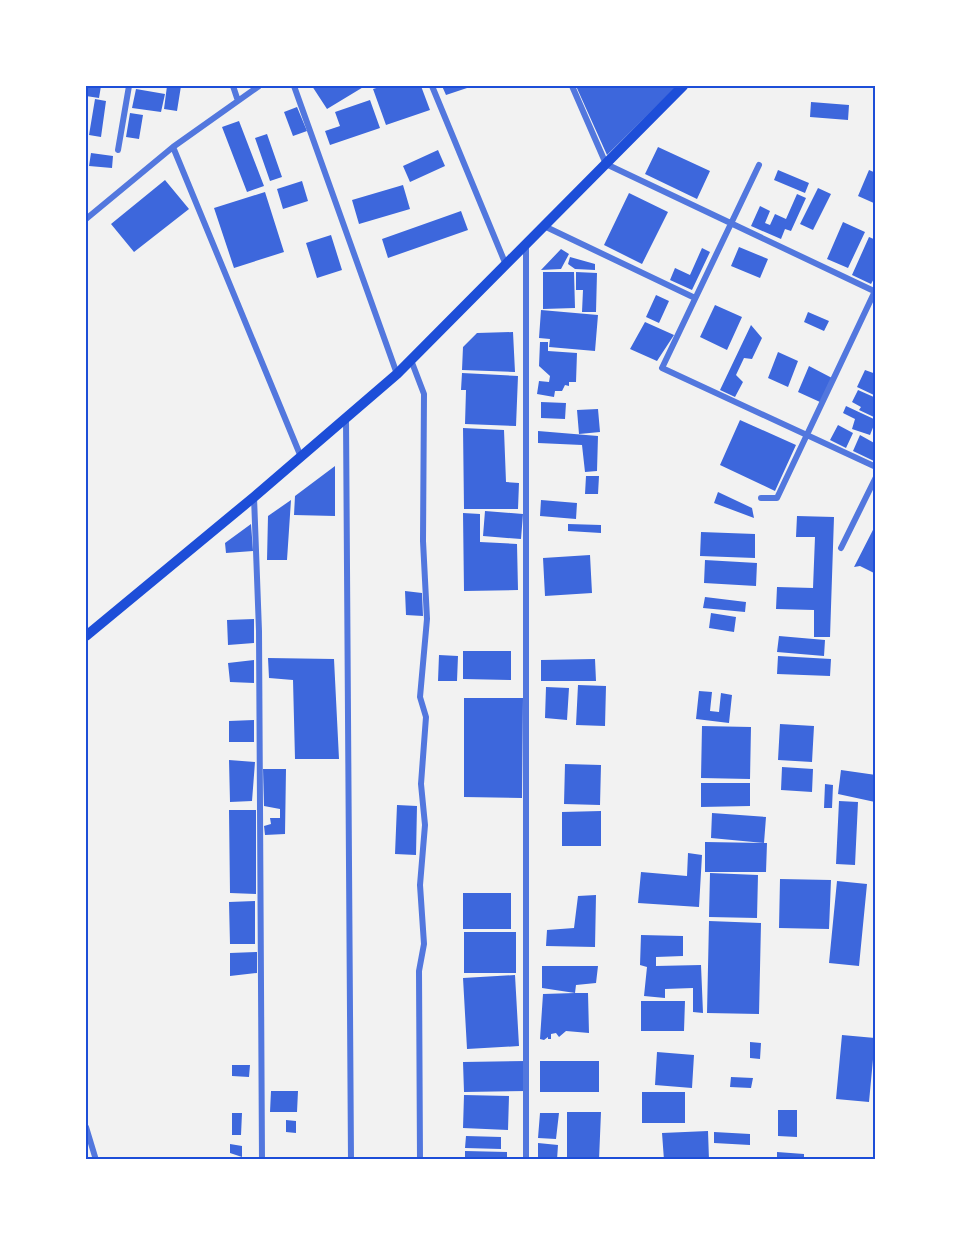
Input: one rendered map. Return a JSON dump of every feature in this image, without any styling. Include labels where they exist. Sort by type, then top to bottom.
[{"type":"main road","points":[[86,636],[254,498],[397,374],[684,86]]},
{"type":"street","points":[[118,150],[129,86]]},
{"type":"street","points":[[233,86],[238,101]]},
{"type":"street","points":[[87,215],[173,147],[259,86]]},
{"type":"street","points":[[294,86],[397,374]]},
{"type":"street","points":[[432,86],[506,265]]},
{"type":"street","points":[[572,86],[606,164],[875,291],[777,498],[761,498]]},
{"type":"street","points":[[173,147],[301,457]]},
{"type":"street","points":[[759,165],[662,368],[876,467]]},
{"type":"street","points":[[544,226],[695,298]]},
{"type":"street","points":[[526,244],[526,1160]]},
{"type":"street","points":[[411,360],[424,394],[423,541],[427,619],[420,697],[426,717],[421,784],[425,825],[420,885],[424,944],[419,972],[420,1160]]},
{"type":"street","points":[[346,418],[351,1160]]},
{"type":"street","points":[[842,548],[876,477]]},
{"type":"street","points":[[254,498],[259,643],[262,1160]]},
{"type":"street","points":[[86,1127],[96,1160]]},
{"type":"building","points":[[86,86],[101,86],[99,98],[86,96]]},
{"type":"building","points":[[167,86],[181,86],[177,111],[164,109]]},
{"type":"building","points":[[312,86],[365,86],[327,109]]},
{"type":"building","points":[[383,86],[421,86],[430,110],[386,125],[373,89]]},
{"type":"building","points":[[442,86],[473,86],[446,95]]},
{"type":"building","points":[[576,86],[677,86],[607,155]]},
{"type":"building","points":[[136,89],[165,94],[161,112],[132,108]]},
{"type":"building","points":[[95,99],[106,101],[101,137],[89,135]]},
{"type":"building","points":[[370,100],[380,128],[330,145],[325,131],[340,126],[335,112]]},
{"type":"building","points":[[811,102],[849,105],[848,120],[810,117]]},
{"type":"building","points":[[297,107],[307,131],[293,136],[284,112]]},
{"type":"building","points":[[130,113],[143,115],[139,139],[126,137]]},
{"type":"building","points":[[239,121],[264,186],[247,192],[222,127]]},
{"type":"building","points":[[267,134],[282,177],[270,181],[255,138]]},
{"type":"building","points":[[658,147],[710,171],[697,199],[645,174]]},
{"type":"building","points":[[438,150],[445,166],[410,182],[403,166]]},
{"type":"building","points":[[91,153],[113,156],[112,168],[89,166]]},
{"type":"building","points":[[778,170],[809,183],[805,193],[774,180]]},
{"type":"building","points":[[869,170],[876,173],[876,204],[858,196]]},
{"type":"building","points":[[165,180],[189,209],[134,252],[111,224]]},
{"type":"building","points":[[302,181],[308,201],[283,209],[277,189]]},
{"type":"building","points":[[403,185],[410,209],[359,224],[352,200]]},
{"type":"building","points":[[818,188],[831,194],[813,230],[800,224]]},
{"type":"building","points":[[265,192],[284,252],[234,268],[214,208]]},
{"type":"building","points":[[629,193],[668,212],[642,264],[604,245]]},
{"type":"building","points":[[797,194],[806,198],[791,231],[785,229],[781,239],[751,226],[760,206],[770,211],[765,223],[770,225],[775,214],[786,219]]},
{"type":"building","points":[[461,211],[468,230],[388,258],[382,239]]},
{"type":"building","points":[[843,222],[865,232],[848,268],[827,259]]},
{"type":"building","points":[[331,235],[342,270],[317,278],[306,243]]},
{"type":"building","points":[[869,237],[876,240],[876,275],[871,284],[852,275]]},
{"type":"building","points":[[739,247],[768,259],[760,278],[731,266]]},
{"type":"building","points":[[702,248],[710,252],[692,290],[670,280],[675,268],[690,275]]},
{"type":"building","points":[[561,249],[569,254],[561,269],[541,270]]},
{"type":"building","points":[[570,257],[595,264],[595,270],[575,269],[568,264]]},
{"type":"building","points":[[543,272],[574,272],[575,308],[543,309]]},
{"type":"building","points":[[576,272],[597,273],[596,312],[582,312],[583,290],[576,290]]},
{"type":"building","points":[[656,295],[669,301],[659,323],[646,317]]},
{"type":"building","points":[[715,305],[742,317],[727,350],[700,337]]},
{"type":"building","points":[[541,310],[598,315],[595,351],[549,347],[550,339],[539,338]]},
{"type":"building","points":[[808,312],[829,321],[824,331],[804,322]]},
{"type":"building","points":[[645,322],[674,335],[657,361],[630,349]]},
{"type":"building","points":[[751,325],[762,338],[752,359],[744,358],[736,375],[743,382],[735,397],[720,390]]},
{"type":"building","points":[[513,332],[515,372],[462,370],[463,347],[477,333]]},
{"type":"building","points":[[540,342],[548,342],[548,351],[577,353],[576,382],[569,382],[569,386],[565,385],[562,391],[555,391],[554,397],[537,394],[539,381],[549,382],[550,376],[539,366]]},
{"type":"building","points":[[778,352],[798,361],[788,387],[768,378]]},
{"type":"building","points":[[809,366],[832,378],[820,402],[798,392]]},
{"type":"building","points":[[865,370],[876,374],[876,396],[857,387]]},
{"type":"building","points":[[462,373],[518,376],[516,426],[465,424],[466,390],[461,390]]},
{"type":"building","points":[[858,390],[876,398],[876,418],[859,410],[861,407],[852,402]]},
{"type":"building","points":[[541,402],[566,403],[565,419],[541,418]]},
{"type":"building","points":[[846,406],[876,420],[870,435],[852,429],[855,419],[843,413]]},
{"type":"building","points":[[598,409],[600,432],[579,434],[577,410]]},
{"type":"building","points":[[740,420],[796,445],[775,491],[720,465]]},
{"type":"building","points":[[838,425],[853,433],[846,448],[830,440]]},
{"type":"building","points":[[463,428],[504,430],[506,482],[519,483],[518,509],[464,509]]},
{"type":"building","points":[[538,431],[598,436],[597,471],[585,472],[582,445],[538,443]]},
{"type":"building","points":[[860,435],[876,444],[876,462],[853,451]]},
{"type":"building","points":[[335,466],[335,516],[294,515],[295,496]]},
{"type":"building","points":[[586,476],[599,476],[598,494],[585,494]]},
{"type":"building","points":[[718,492],[752,508],[754,518],[714,503]]},
{"type":"building","points":[[291,500],[287,560],[267,560],[268,516]]},
{"type":"building","points":[[541,500],[577,503],[576,519],[540,516]]},
{"type":"building","points":[[485,511],[523,514],[521,539],[483,536]]},
{"type":"building","points":[[463,513],[480,514],[480,542],[517,544],[518,590],[464,591]]},
{"type":"building","points":[[797,516],[834,517],[830,637],[814,637],[814,610],[776,609],[777,587],[813,588],[815,537],[796,537]]},
{"type":"building","points":[[251,524],[253,551],[226,553],[225,543]]},
{"type":"building","points":[[568,524],[601,525],[601,533],[568,531]]},
{"type":"building","points":[[876,524],[876,574],[860,566],[854,567]]},
{"type":"building","points":[[701,532],[755,534],[755,558],[700,556]]},
{"type":"building","points":[[590,555],[592,593],[545,596],[543,558]]},
{"type":"building","points":[[705,560],[757,563],[756,586],[704,583]]},
{"type":"building","points":[[405,591],[422,593],[423,616],[406,615]]},
{"type":"building","points":[[705,597],[746,602],[745,612],[703,608]]},
{"type":"building","points":[[711,613],[736,617],[734,632],[709,628]]},
{"type":"building","points":[[254,619],[254,643],[228,645],[227,620]]},
{"type":"building","points":[[779,636],[825,640],[824,656],[777,652]]},
{"type":"building","points":[[463,651],[511,651],[511,680],[463,679]]},
{"type":"building","points":[[439,655],[458,656],[457,681],[438,681]]},
{"type":"building","points":[[778,656],[831,659],[830,676],[777,674]]},
{"type":"building","points":[[268,658],[334,659],[339,759],[295,759],[293,680],[269,678]]},
{"type":"building","points":[[595,659],[596,681],[541,681],[541,660]]},
{"type":"building","points":[[254,660],[254,683],[230,682],[228,663]]},
{"type":"building","points":[[578,685],[606,686],[605,726],[576,725]]},
{"type":"building","points":[[546,687],[569,688],[567,720],[545,718]]},
{"type":"building","points":[[699,691],[712,692],[710,711],[719,712],[721,693],[732,695],[729,723],[696,719]]},
{"type":"building","points":[[464,698],[523,698],[522,798],[464,797]]},
{"type":"building","points":[[254,720],[254,742],[229,742],[229,721]]},
{"type":"building","points":[[780,724],[814,726],[812,762],[778,760]]},
{"type":"building","points":[[702,726],[751,727],[750,779],[701,778]]},
{"type":"building","points":[[229,760],[255,762],[252,801],[230,802]]},
{"type":"building","points":[[565,764],[601,765],[600,805],[564,804]]},
{"type":"building","points":[[782,767],[813,769],[812,792],[781,790]]},
{"type":"building","points":[[263,769],[286,769],[285,834],[265,835],[264,826],[271,824],[270,818],[280,818],[280,809],[264,806]]},
{"type":"building","points":[[841,770],[876,775],[875,802],[838,794]]},
{"type":"building","points":[[701,783],[750,783],[750,806],[701,807]]},
{"type":"building","points":[[825,784],[833,785],[832,808],[824,808]]},
{"type":"building","points":[[839,801],[858,802],[855,865],[836,864]]},
{"type":"building","points":[[397,805],[417,806],[416,855],[395,854]]},
{"type":"building","points":[[229,810],[256,810],[256,894],[230,893]]},
{"type":"building","points":[[601,811],[601,846],[562,846],[562,812]]},
{"type":"building","points":[[712,813],[766,817],[764,843],[711,838]]},
{"type":"building","points":[[705,842],[767,843],[766,872],[705,872]]},
{"type":"building","points":[[688,853],[702,855],[699,907],[638,903],[641,872],[687,876]]},
{"type":"building","points":[[710,873],[758,875],[757,918],[709,917]]},
{"type":"building","points":[[780,879],[831,880],[829,929],[779,928]]},
{"type":"building","points":[[837,881],[867,884],[859,966],[829,963]]},
{"type":"building","points":[[463,893],[511,893],[511,929],[463,929]]},
{"type":"building","points":[[596,895],[595,947],[546,946],[547,930],[574,928],[578,896]]},
{"type":"building","points":[[255,901],[255,944],[230,944],[229,902]]},
{"type":"building","points":[[709,921],[761,923],[759,1014],[707,1013]]},
{"type":"building","points":[[464,932],[516,932],[516,973],[464,973]]},
{"type":"building","points":[[641,935],[683,936],[683,956],[656,957],[656,966],[701,965],[703,1013],[693,1012],[693,988],[665,989],[665,998],[644,996],[647,967],[640,965]]},
{"type":"building","points":[[257,952],[257,973],[230,976],[230,953]]},
{"type":"building","points":[[542,966],[598,966],[596,983],[576,985],[575,993],[542,988]]},
{"type":"building","points":[[515,975],[519,1046],[467,1049],[463,978]]},
{"type":"building","points":[[588,993],[589,1033],[566,1031],[559,1037],[556,1033],[551,1034],[551,1039],[548,1037],[544,1040],[540,1039],[543,994]]},
{"type":"building","points":[[641,1001],[685,1001],[684,1031],[641,1031]]},
{"type":"building","points":[[842,1035],[875,1038],[869,1102],[836,1099]]},
{"type":"building","points":[[750,1042],[761,1043],[760,1059],[750,1058]]},
{"type":"building","points":[[657,1052],[694,1055],[692,1088],[655,1085]]},
{"type":"building","points":[[526,1061],[526,1091],[464,1092],[463,1062]]},
{"type":"building","points":[[540,1061],[599,1061],[599,1092],[540,1092]]},
{"type":"building","points":[[232,1065],[250,1065],[249,1077],[232,1076]]},
{"type":"building","points":[[731,1077],[753,1078],[751,1088],[730,1087]]},
{"type":"building","points":[[271,1091],[298,1091],[297,1112],[270,1112]]},
{"type":"building","points":[[642,1092],[685,1092],[685,1123],[642,1123]]},
{"type":"building","points":[[464,1095],[509,1096],[508,1130],[463,1128]]},
{"type":"building","points":[[778,1110],[797,1110],[797,1137],[778,1136]]},
{"type":"building","points":[[567,1112],[601,1112],[599,1160],[567,1160]]},
{"type":"building","points":[[232,1113],[242,1113],[241,1135],[232,1135]]},
{"type":"building","points":[[540,1113],[559,1113],[556,1139],[538,1138]]},
{"type":"building","points":[[286,1120],[296,1121],[296,1133],[286,1132]]},
{"type":"building","points":[[708,1131],[709,1160],[664,1160],[662,1133]]},
{"type":"building","points":[[714,1132],[750,1134],[750,1145],[714,1143]]},
{"type":"building","points":[[466,1136],[501,1137],[501,1149],[465,1148]]},
{"type":"building","points":[[538,1143],[558,1145],[557,1160],[538,1160]]},
{"type":"building","points":[[230,1144],[242,1146],[242,1157],[230,1153]]},
{"type":"building","points":[[465,1151],[507,1152],[507,1160],[465,1160]]},
{"type":"building","points":[[777,1152],[804,1154],[804,1160],[777,1160]]}]
